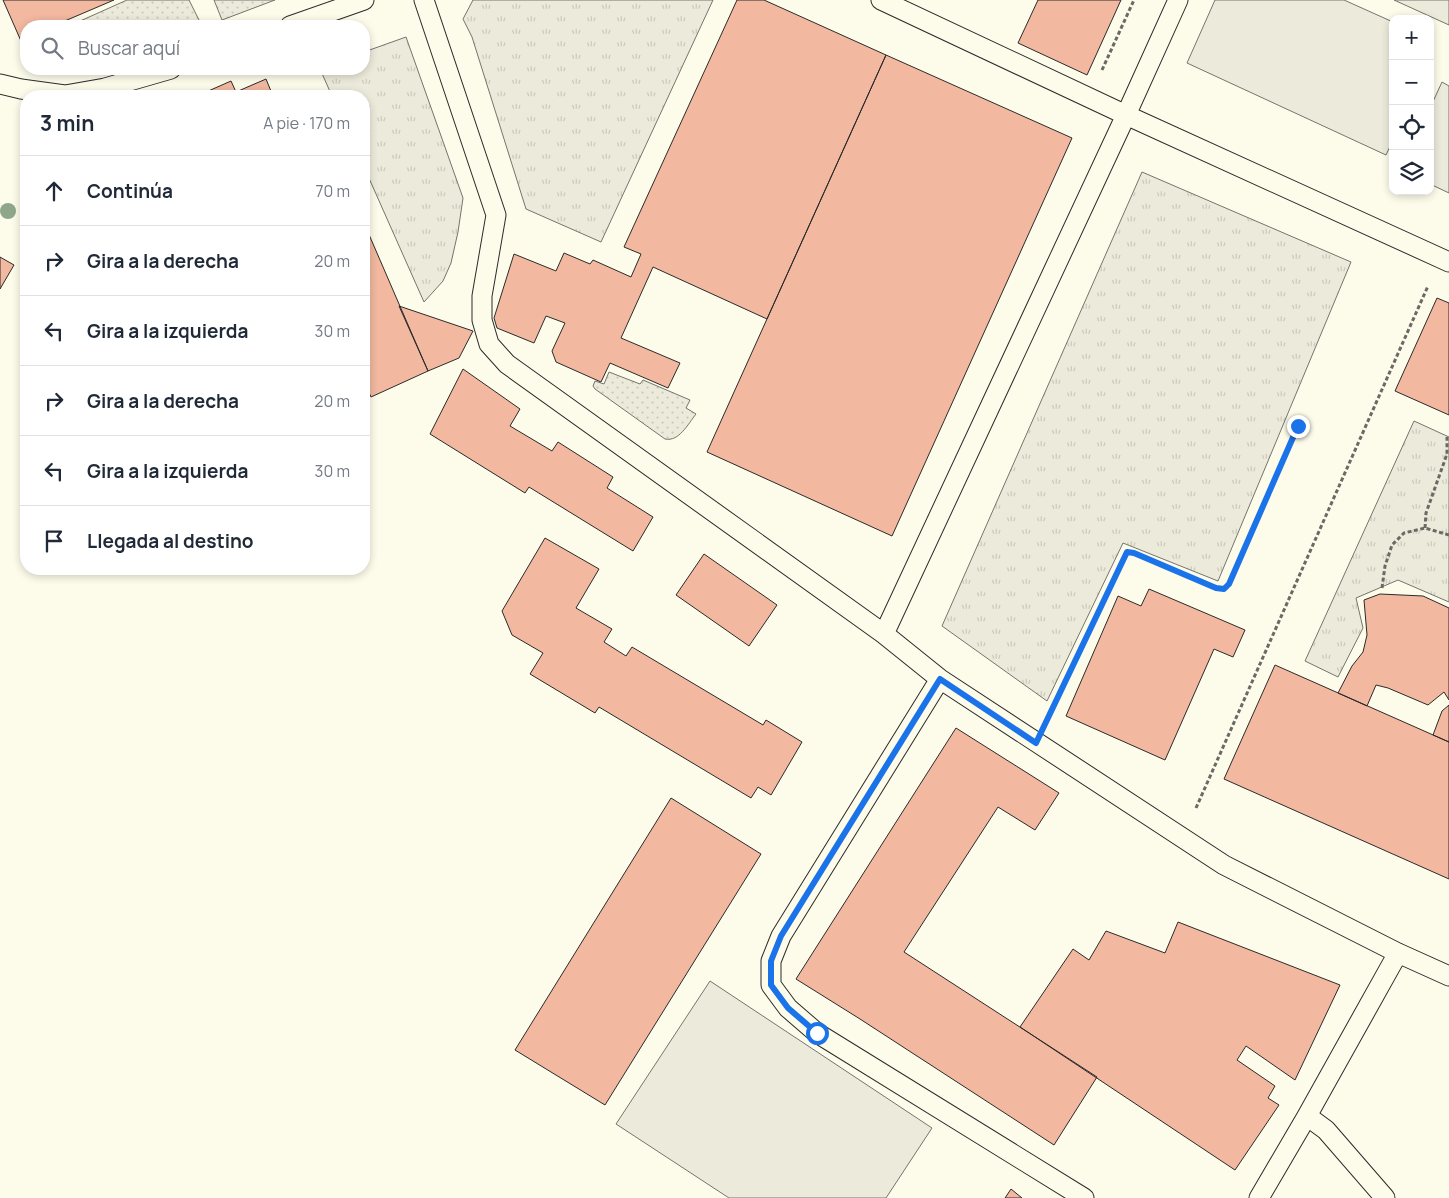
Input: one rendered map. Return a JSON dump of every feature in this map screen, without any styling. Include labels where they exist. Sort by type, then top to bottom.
[{"type":"lane","points":[[307,20],[364,0]]},
{"type":"lane","points":[[424,0],[496,215],[482,296],[482,320],[489,344],[507,364],[884,634],[940,679],[1182,839],[1224,865],[1398,953],[1449,976]]},
{"type":"lane","points":[[881,0],[1089,98],[1444,260]]},
{"type":"lane","points":[[884,634],[1178,0]]},
{"type":"lane","points":[[94,90],[150,75]]},
{"type":"lane","points":[[0,84],[28,90]]},
{"type":"lane","points":[[940,679],[781,936],[771,961],[771,985],[788,1008],[817,1033],[1084,1198]]},
{"type":"lane","points":[[1259,1198],[1398,953]]},
{"type":"lane","points":[[1307,1116],[1326,1130],[1385,1198]]},
{"type":"path","points":[[1089,98],[1134,0]]},
{"type":"path","points":[[1182,839],[1444,260]]},
{"type":"path","points":[[1036,743],[1127,552],[1134,553],[1216,588],[1224,589],[1229,584],[1298,426]]},
{"type":"path","points":[[1425,528],[1426,513],[1447,454],[1447,437]]},
{"type":"path","points":[[1382,588],[1385,566],[1392,545],[1404,533],[1425,528],[1449,535]]},
{"type":"green space","points":[[127,0],[189,0],[199,20],[82,20]]},
{"type":"green space","points":[[214,0],[275,0],[222,20]]},
{"type":"green space","points":[[473,0],[713,0],[601,242],[526,209],[472,37],[463,19]]},
{"type":"green space","points":[[1215,0],[1344,0],[1389,20],[1389,149],[1386,155],[1187,63]]},
{"type":"green space","points":[[1394,0],[1449,0],[1449,25],[1434,18],[1434,15],[1427,15]]},
{"type":"green space","points":[[406,37],[463,198],[451,263],[443,281],[424,302],[370,180],[370,90],[329,90],[323,75],[370,75],[370,50]]},
{"type":"green space","points":[[1142,172],[1351,262],[1218,581],[1123,543],[1047,701],[942,626]]},
{"type":"green space","points":[[609,372],[640,384],[643,380],[690,400],[686,408],[696,414],[679,435],[675,438],[665,439],[595,389],[593,386],[595,381],[604,384]]},
{"type":"green space","points":[[1414,421],[1449,437],[1449,602],[1398,580],[1356,598],[1363,628],[1338,677],[1305,661]]},
{"type":"green space","points":[[710,981],[932,1128],[886,1198],[729,1198],[616,1124]]},
{"type":"shaded area","points":[[1442,82],[1449,86],[1449,193],[1434,186],[1434,99]]},
{"type":"building","points":[[3,0],[114,0],[67,20],[20,20],[20,39]]},
{"type":"building","points":[[737,0],[764,0],[886,55],[767,319],[653,267],[621,338],[680,363],[668,388],[610,363],[601,382],[556,362],[552,351],[565,323],[546,316],[534,343],[497,328],[494,318],[514,254],[556,271],[564,253],[590,264],[593,260],[631,277],[641,254],[624,247]]},
{"type":"building","points":[[1038,0],[1121,0],[1087,75],[1018,43]]},
{"type":"building","points":[[886,55],[1072,138],[892,536],[707,452]]},
{"type":"building","points":[[266,79],[271,90],[241,90]]},
{"type":"building","points":[[231,81],[235,90],[211,90]]},
{"type":"building","points":[[370,237],[428,371],[371,397],[370,395]]},
{"type":"building","points":[[0,257],[14,265],[0,289]]},
{"type":"building","points":[[1437,298],[1449,303],[1449,415],[1395,391]]},
{"type":"building","points":[[399,306],[473,331],[459,358],[428,371]]},
{"type":"building","points":[[463,369],[520,409],[510,426],[552,451],[558,442],[613,477],[607,488],[653,517],[633,551],[529,487],[525,493],[430,434]]},
{"type":"building","points":[[545,538],[599,569],[576,608],[612,629],[604,642],[626,656],[632,647],[763,725],[766,720],[802,742],[771,795],[758,787],[751,798],[599,707],[595,713],[530,674],[543,653],[512,635],[502,611]]},
{"type":"building","points":[[704,554],[777,605],[749,646],[676,595]]},
{"type":"building","points":[[1149,589],[1245,630],[1233,657],[1214,649],[1165,760],[1066,716],[1118,596],[1141,606]]},
{"type":"building","points":[[1380,594],[1423,596],[1449,608],[1449,700],[1444,692],[1428,705],[1388,688],[1376,685],[1367,706],[1338,693],[1352,666],[1363,652],[1367,635],[1364,600]]},
{"type":"building","points":[[1275,665],[1449,742],[1449,879],[1224,779]]},
{"type":"building","points":[[1449,705],[1449,742],[1433,735],[1442,711]]},
{"type":"building","points":[[956,728],[1059,793],[1035,830],[998,807],[904,952],[1097,1077],[1054,1145],[796,979]]},
{"type":"building","points":[[671,798],[761,854],[605,1105],[515,1050]]},
{"type":"building","points":[[1178,922],[1340,985],[1295,1080],[1246,1046],[1237,1060],[1275,1086],[1268,1098],[1279,1105],[1235,1170],[1020,1027],[1073,949],[1089,960],[1106,931],[1165,953]]},
{"type":"building","points":[[1011,1189],[1022,1198],[1005,1198]]},
{"type":"route","points":[[817,1033],[788,1008],[771,985],[771,961],[781,936],[940,679],[1036,743],[1127,552],[1134,553],[1216,588],[1224,589],[1229,584],[1298,426]]}]
